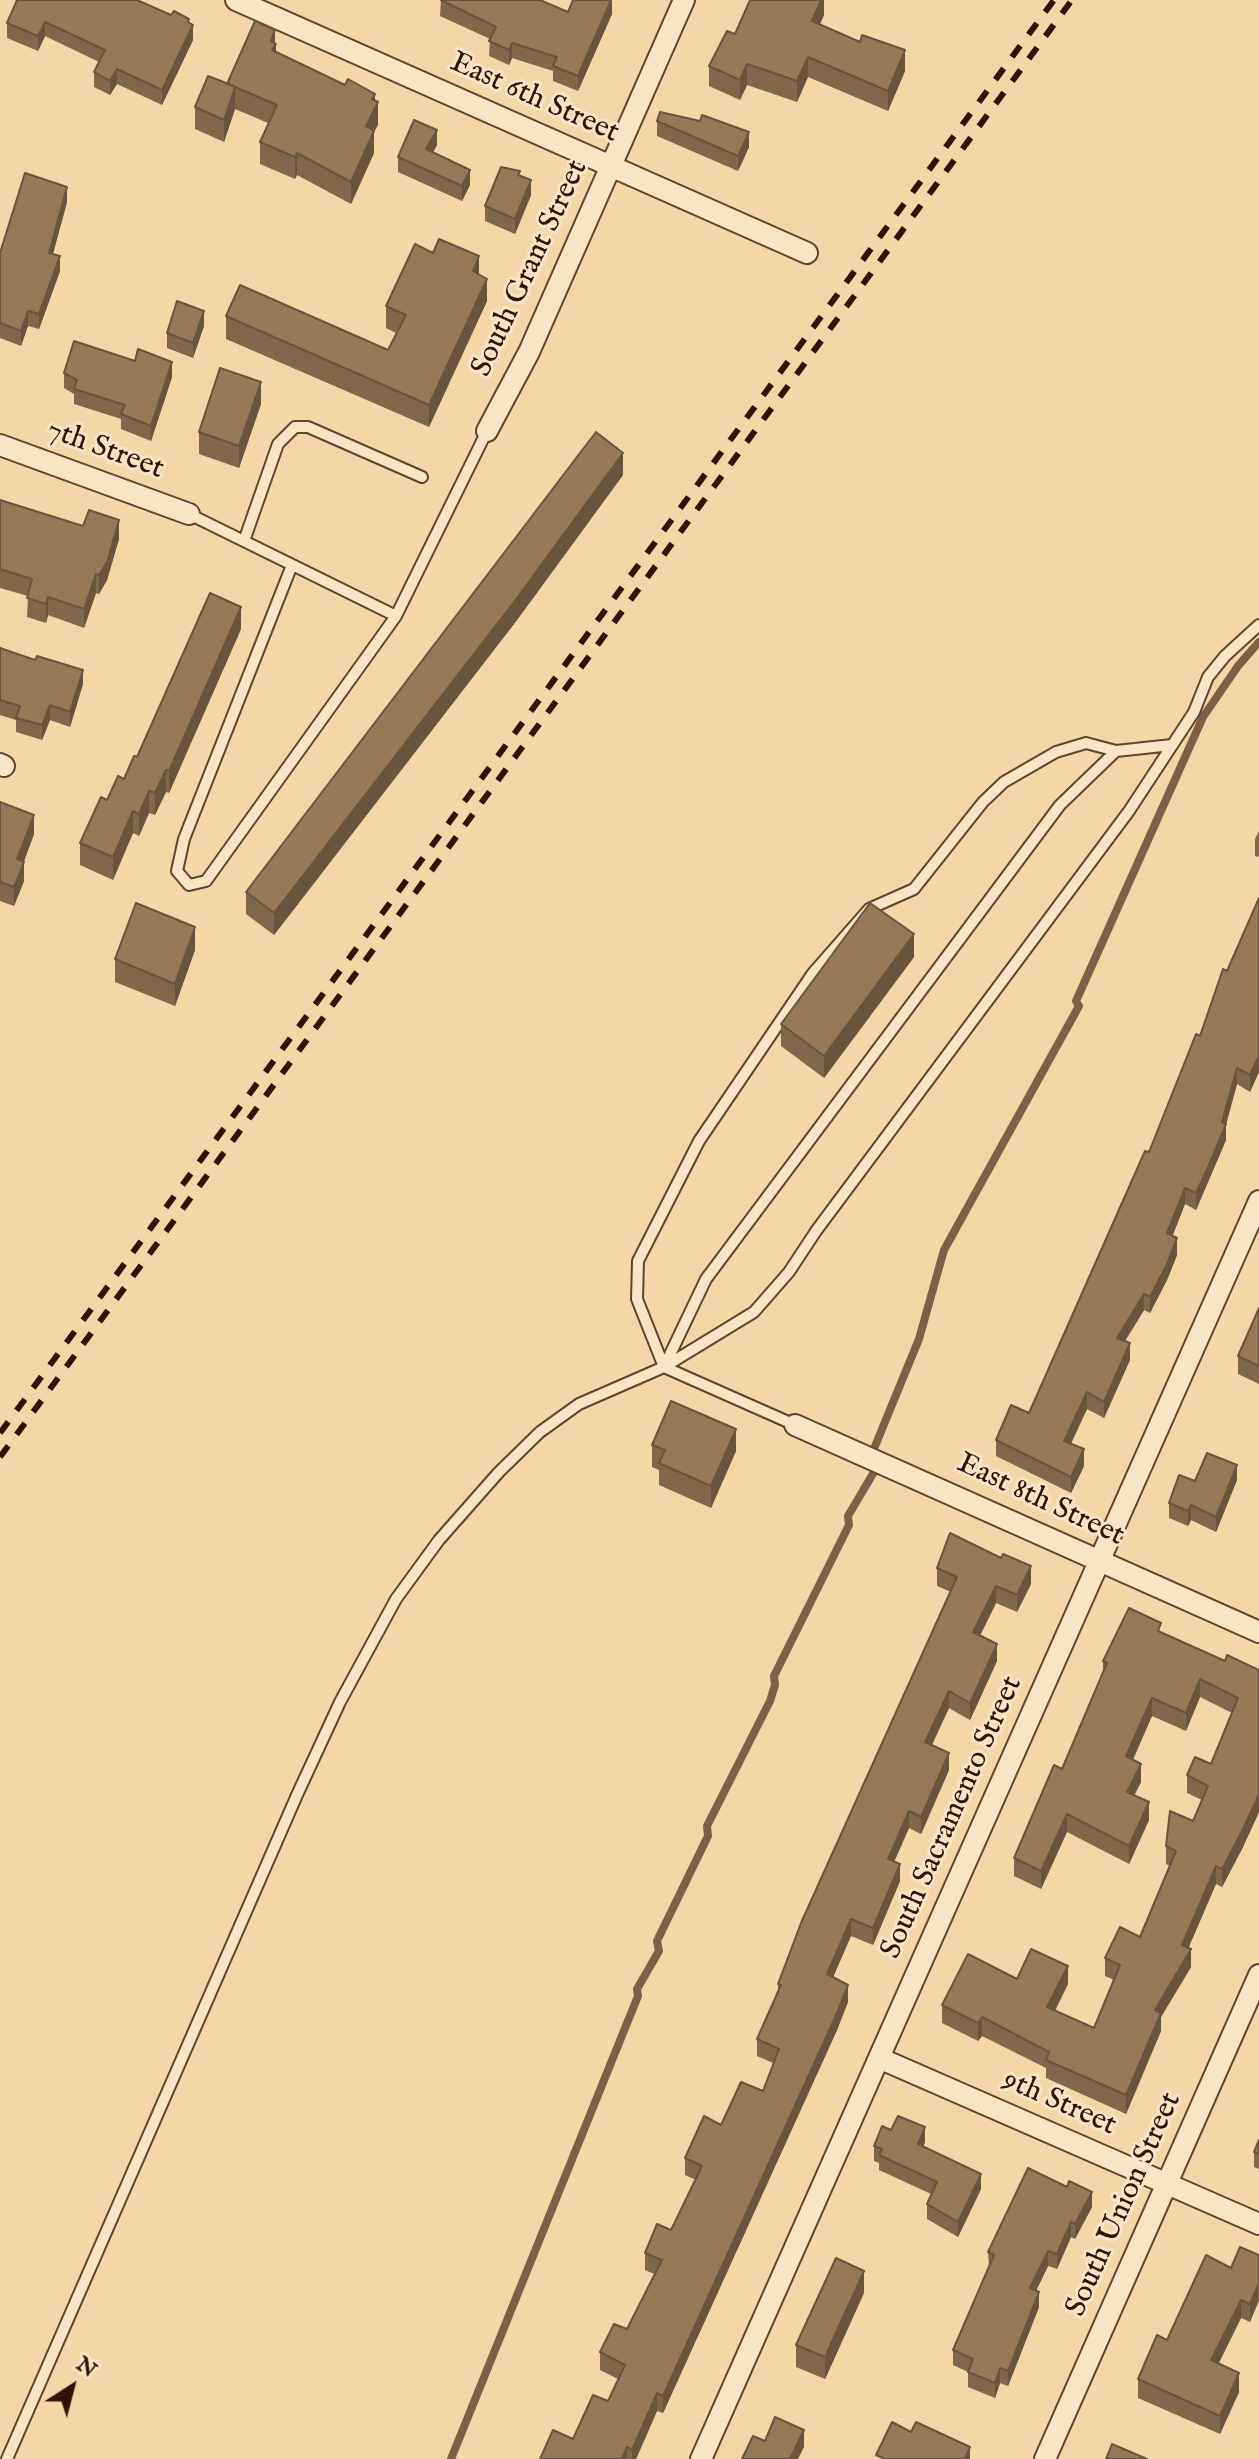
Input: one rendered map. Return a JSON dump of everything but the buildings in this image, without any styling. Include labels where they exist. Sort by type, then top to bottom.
[{"type":"street","name":"East 6th Street","points":[[236,0],[807,253]]},
{"type":"street","name":"South Grant Street","points":[[487,431],[529,352],[684,0]]},
{"type":"street","name":"7th Street","points":[[0,445],[189,514]]},
{"type":"street","name":"South Sacramento Street","points":[[701,2459],[1259,1201]]},
{"type":"street","name":"East 8th Street","points":[[795,1425],[1259,1632]]},
{"type":"street","name":"South Union Street","points":[[1045,2459],[1259,1975]]},
{"type":"street","name":"9th Street","points":[[879,2058],[1259,2224]]},
{"type":"lane","points":[[244,541],[278,444],[295,427],[308,427],[422,477]]},
{"type":"lane","points":[[292,565],[184,839],[177,871],[189,885],[206,881],[396,616],[487,431]]},
{"type":"lane","points":[[189,514],[396,616]]},
{"type":"lane","points":[[7,2459],[309,1769],[340,1702],[396,1599],[439,1540],[540,1432],[596,1394],[664,1367],[754,1312],[789,1272],[825,1218],[1129,811],[1204,693],[1208,677],[1225,656],[1259,625]]},
{"type":"lane","points":[[795,1425],[664,1367],[637,1299],[638,1261],[699,1141],[813,973],[869,909],[914,889],[983,802],[1004,782],[1071,747],[1086,743],[1116,751],[1172,745]]},
{"type":"lane","points":[[664,1367],[706,1279],[1060,805],[1116,751]]},
{"type":"waterway","points":[[451,2459],[638,1996],[637,1989],[659,1951],[657,1941],[708,1836],[707,1826],[770,1701],[775,1685],[774,1676],[849,1525],[848,1516],[874,1472],[871,1456],[919,1339],[944,1250],[1079,1006],[1076,1001],[1203,717],[1238,666],[1259,642]]},
{"type":"railway","points":[[0,1433],[1054,0]]},
{"type":"railway","points":[[0,1457],[1072,0]]}]
